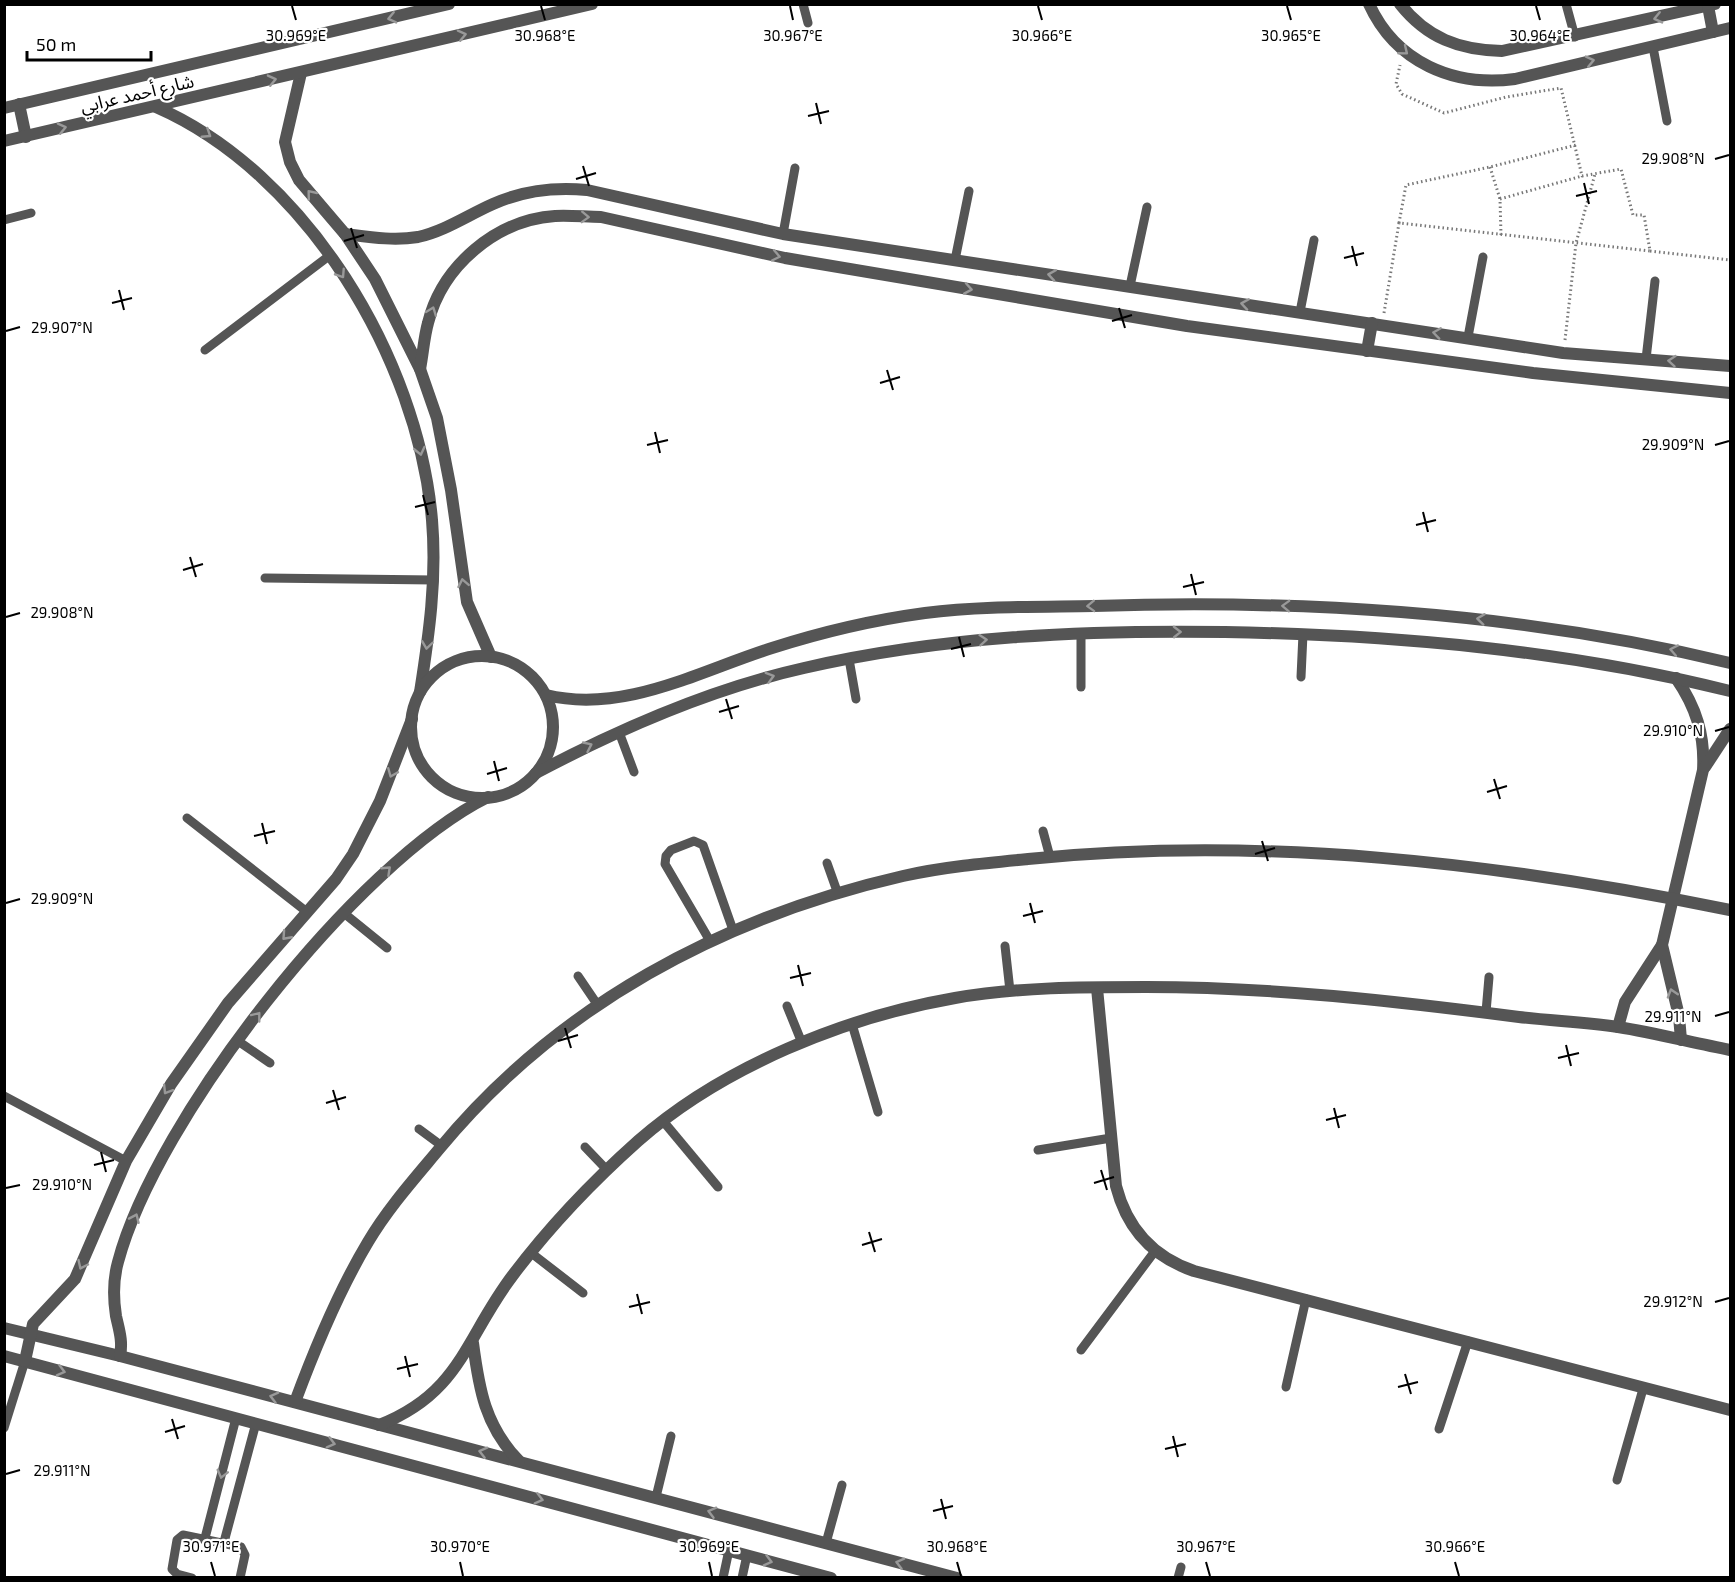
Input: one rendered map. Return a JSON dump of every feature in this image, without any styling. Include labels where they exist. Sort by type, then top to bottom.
[{"type":"street","points":[[4,108],[449,4]]},
{"type":"street","name":"شارع أحمد عرابي","points":[[4,141],[592,4]]},
{"type":"street","points":[[1369,4],[1387,35],[1410,56],[1453,76],[1499,81],[1731,28]]},
{"type":"street","points":[[1400,4],[1412,19],[1431,34],[1454,45],[1477,51],[1510,50],[1711,5],[1713,32]]},
{"type":"street","points":[[301,73],[285,142],[287,152],[299,180],[345,234],[380,287],[420,369],[437,418],[451,490],[466,602],[491,657]]},
{"type":"street","points":[[19,104],[26,136]]},
{"type":"street","points":[[25,1361],[33,1324],[75,1279],[140,1134],[198,1043],[260,965],[336,879],[362,836],[392,774],[420,692],[434,580],[432,518],[413,423],[385,350],[329,256],[288,206],[233,152],[196,127],[156,107]]},
{"type":"street","points":[[345,234],[392,239],[418,237],[444,229],[515,195],[563,188],[587,190],[783,234],[1563,352],[1731,366]]},
{"type":"street","points":[[420,369],[428,322],[439,292],[452,273],[486,240],[507,229],[553,216],[601,217],[796,260],[1187,326],[1533,374],[1731,393]]},
{"type":"street","points":[[1367,351],[1377,324]]},
{"type":"street","points":[[546,695],[580,701],[615,700],[772,648],[850,626],[929,613],[1009,607],[1216,604],[1421,614],[1589,634],[1731,663]]},
{"type":"street","points":[[120,1356],[122,1345],[114,1300],[114,1281],[123,1244],[172,1141],[196,1100],[238,1041],[302,961],[380,877],[424,837],[488,797],[514,790],[536,773],[619,732],[725,691],[804,668],[972,640],[1081,634],[1192,632],[1303,634],[1471,646],[1574,659],[1731,691]]},
{"type":"street","points":[[420,692],[429,681],[450,664],[463,659],[491,657],[523,669],[546,695],[553,722],[553,735],[547,755],[536,773]]},
{"type":"street","points":[[1618,1027],[1625,1002],[1662,945],[1703,770],[1699,722],[1690,699],[1676,678]]},
{"type":"street","points":[[412,718],[413,739],[419,759],[436,781],[460,794],[488,797]]},
{"type":"street","points":[[1703,770],[1719,742],[1731,729]]},
{"type":"street","points":[[295,1402],[315,1347],[368,1241],[403,1192],[465,1117],[504,1077],[597,1004],[656,968],[733,930],[838,894],[905,876],[1050,857],[1111,852],[1306,852],[1427,862],[1545,876],[1731,910]]},
{"type":"street","points":[[1662,945],[1679,1016],[1681,1040]]},
{"type":"street","points":[[379,1425],[411,1410],[437,1391],[473,1342],[502,1290],[530,1252],[578,1197],[663,1121],[724,1082],[802,1043],[852,1024],[936,1002],[1010,991],[1188,987],[1310,992],[1618,1027],[1731,1050]]},
{"type":"street","points":[[1097,988],[1111,1138],[1120,1202],[1135,1231],[1155,1251],[1194,1271],[1731,1410]]},
{"type":"street","points":[[4,1328],[120,1356],[957,1578]]},
{"type":"street","points":[[473,1342],[478,1386],[486,1414],[500,1440],[519,1461]]},
{"type":"street","points":[[4,1356],[831,1578]]},
{"type":"lane","points":[[803,4],[808,23]]},
{"type":"lane","points":[[1566,4],[1575,37]]},
{"type":"lane","points":[[1653,47],[1667,121]]},
{"type":"lane","points":[[783,234],[795,168]]},
{"type":"lane","points":[[955,260],[969,190]]},
{"type":"lane","points":[[1130,286],[1147,207]]},
{"type":"lane","points":[[4,220],[31,213]]},
{"type":"lane","points":[[1300,312],[1314,240]]},
{"type":"lane","points":[[205,350],[329,256]]},
{"type":"lane","points":[[1468,338],[1483,257]]},
{"type":"lane","points":[[1646,359],[1655,281]]},
{"type":"lane","points":[[265,578],[434,580]]},
{"type":"lane","points":[[1081,634],[1081,687]]},
{"type":"lane","points":[[1301,677],[1303,634]]},
{"type":"lane","points":[[849,659],[856,699]]},
{"type":"lane","points":[[619,732],[634,772]]},
{"type":"lane","points":[[187,818],[308,912]]},
{"type":"lane","points":[[1044,831],[1050,857]]},
{"type":"lane","points":[[710,941],[665,864],[666,856],[672,850],[694,841],[703,845],[733,930]]},
{"type":"lane","points":[[827,863],[838,894]]},
{"type":"lane","points":[[345,914],[387,948]]},
{"type":"lane","points":[[1005,946],[1010,991]]},
{"type":"lane","points":[[578,976],[597,1004]]},
{"type":"lane","points":[[1486,1012],[1489,977]]},
{"type":"lane","points":[[787,1006],[802,1043]]},
{"type":"lane","points":[[852,1024],[878,1112]]},
{"type":"lane","points":[[238,1041],[270,1063]]},
{"type":"lane","points":[[4,1096],[126,1161]]},
{"type":"lane","points":[[663,1121],[718,1187]]},
{"type":"lane","points":[[419,1129],[442,1146]]},
{"type":"lane","points":[[1038,1150],[1111,1138]]},
{"type":"lane","points":[[585,1147],[607,1170]]},
{"type":"lane","points":[[1081,1350],[1155,1251]]},
{"type":"lane","points":[[530,1252],[583,1293]]},
{"type":"lane","points":[[1286,1387],[1306,1299]]},
{"type":"lane","points":[[1439,1428],[1468,1341]]},
{"type":"lane","points":[[4,1428],[25,1361]]},
{"type":"lane","points":[[1617,1480],[1643,1389]]},
{"type":"lane","points":[[206,1538],[236,1418]]},
{"type":"lane","points":[[224,1542],[256,1423]]},
{"type":"lane","points":[[656,1497],[671,1436]]},
{"type":"lane","points":[[826,1543],[842,1485]]},
{"type":"lane","points":[[192,1578],[177,1574],[172,1569],[177,1540],[188,1534],[244,1549],[245,1555],[240,1578]]},
{"type":"lane","points":[[723,1578],[729,1550]]},
{"type":"lane","points":[[742,1578],[747,1555]]},
{"type":"lane","points":[[1178,1578],[1182,1567]]},
{"type":"path","points":[[1410,56],[1398,66],[1396,84],[1402,94],[1444,113],[1506,97],[1561,88],[1582,176]]},
{"type":"path","points":[[1377,324],[1406,185],[1576,145]]},
{"type":"path","points":[[1490,167],[1500,199],[1501,235]]},
{"type":"path","points":[[1500,199],[1582,176],[1621,169],[1634,215],[1644,215],[1650,251]]},
{"type":"path","points":[[1563,352],[1576,243],[1595,174]]},
{"type":"path","points":[[1399,224],[1731,260]]}]
